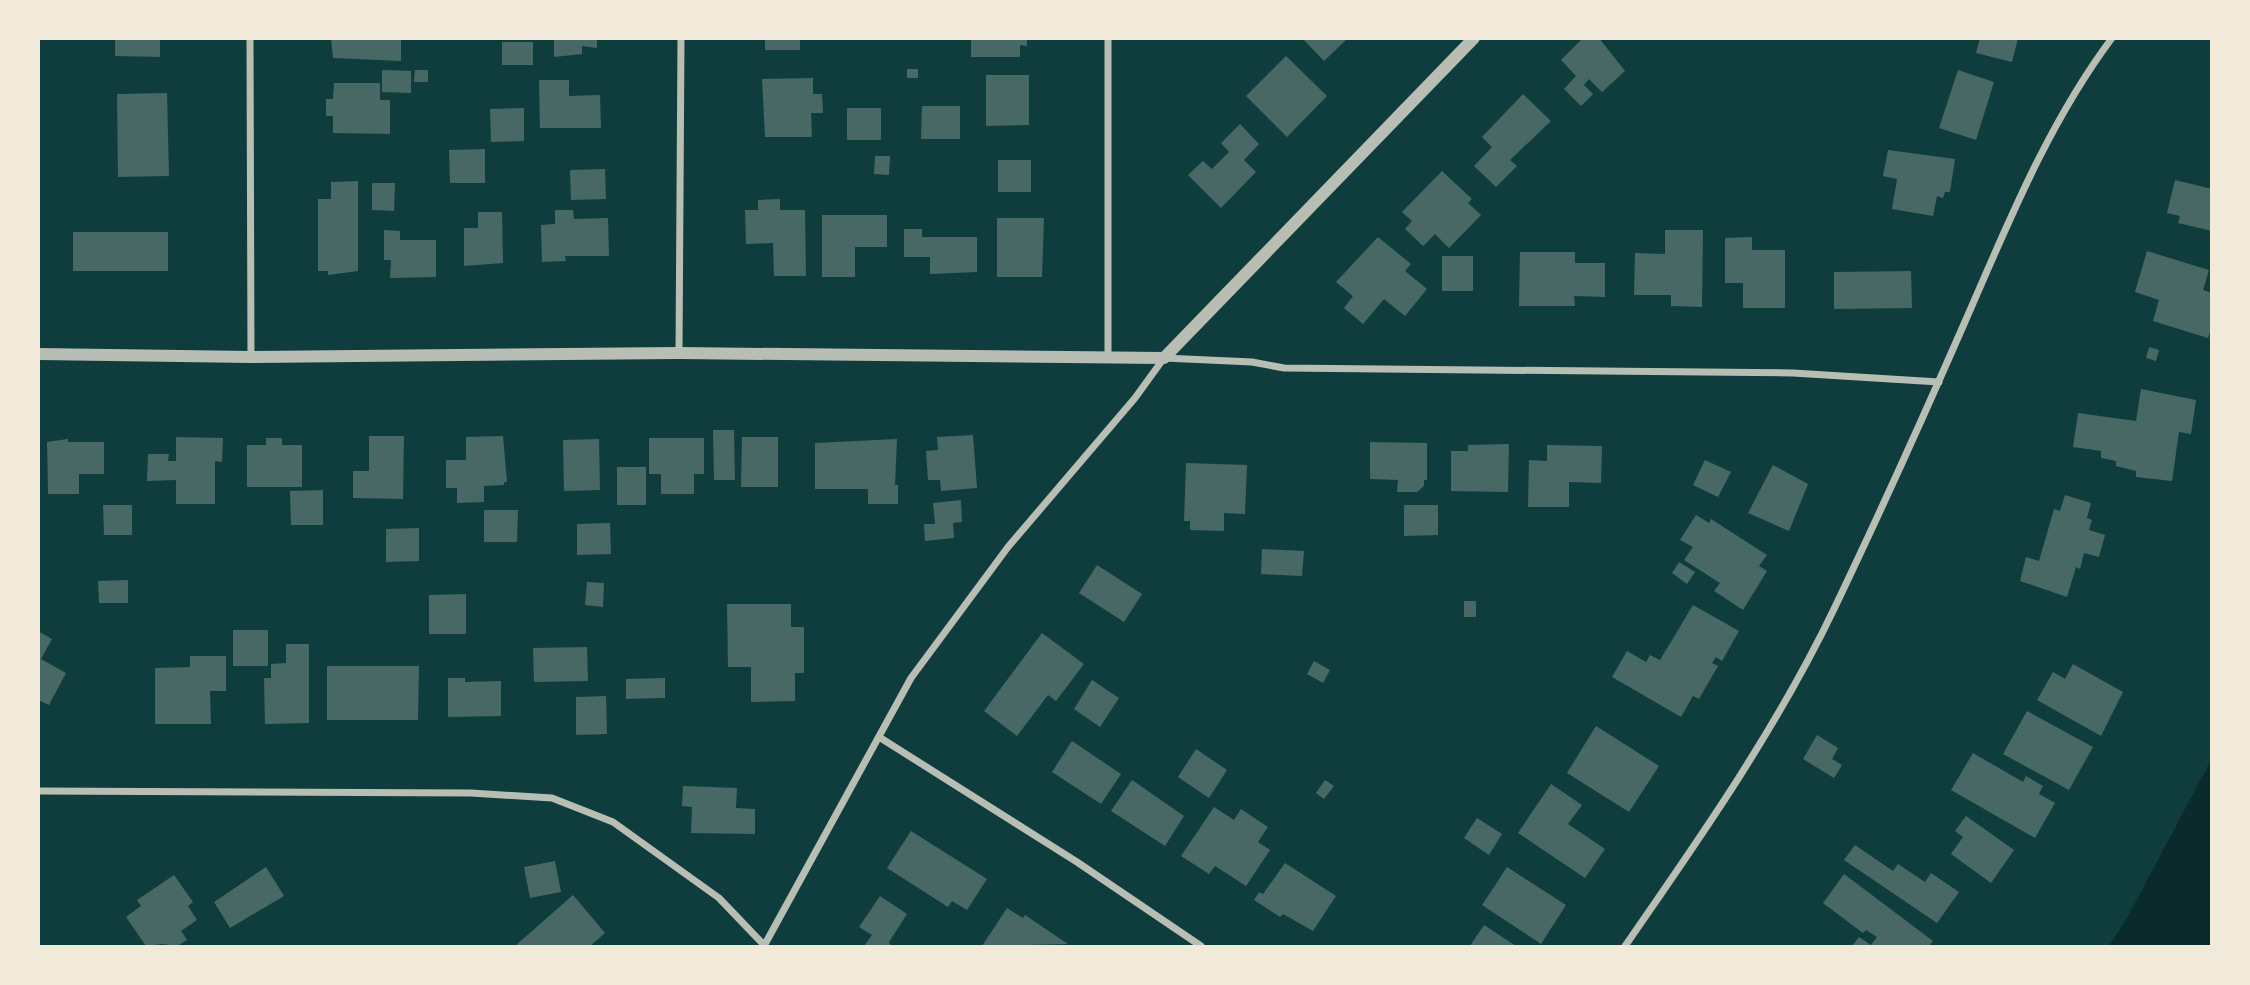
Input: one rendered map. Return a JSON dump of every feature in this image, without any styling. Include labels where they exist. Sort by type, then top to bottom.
[{"type":"street","points":[[250,38],[251,357]]},
{"type":"street","points":[[679,353],[681,38]]},
{"type":"street","points":[[1108,38],[1108,358]]},
{"type":"street","points":[[38,791],[471,793],[552,797],[613,822],[719,898],[765,946],[911,678],[1008,547],[1135,398],[1164,358],[1474,38]]},
{"type":"street","points":[[1625,947],[1705,832],[1787,699],[1833,611],[1939,382],[2024,185],[2085,75],[2112,38]]},
{"type":"street","points":[[38,354],[251,357],[679,353],[1164,358],[1252,362],[1284,368],[1793,373],[1939,382]]},
{"type":"street","points":[[879,737],[1077,862],[1201,947]]},
{"type":"water","points":[[2211,760],[2211,946],[2109,946],[2126,920]]},
{"type":"building","points":[[115,38],[160,38],[160,57],[115,56]]},
{"type":"building","points":[[331,38],[401,38],[401,61],[333,58]]},
{"type":"building","points":[[554,38],[597,38],[597,48],[582,46],[582,54],[554,57]]},
{"type":"building","points":[[765,38],[800,38],[800,50],[765,50]]},
{"type":"building","points":[[1027,38],[1027,46],[1020,45],[1020,57],[971,57],[971,40]]},
{"type":"building","points":[[1302,38],[1348,38],[1324,61]]},
{"type":"building","points":[[1583,38],[1599,38],[1625,71],[1602,92],[1589,79],[1584,85],[1593,94],[1581,106],[1564,89],[1576,76],[1561,60]]},
{"type":"building","points":[[1980,38],[2018,38],[2012,62],[1976,53]]},
{"type":"building","points":[[502,42],[533,42],[533,65],[502,65]]},
{"type":"building","points":[[1286,56],[1327,96],[1287,137],[1246,96]]},
{"type":"building","points":[[907,69],[918,69],[918,78],[907,78]]},
{"type":"building","points":[[382,70],[411,71],[411,93],[382,92]]},
{"type":"building","points":[[415,70],[428,70],[428,82],[414,82]]},
{"type":"building","points":[[1958,70],[1994,82],[1976,140],[1939,128]]},
{"type":"building","points":[[986,75],[1029,75],[1029,125],[986,126]]},
{"type":"building","points":[[813,78],[813,94],[822,94],[823,113],[811,113],[812,137],[765,137],[762,79]]},
{"type":"building","points":[[539,80],[569,80],[569,96],[600,95],[601,128],[540,128]]},
{"type":"building","points":[[334,83],[380,83],[380,100],[390,100],[390,134],[333,133],[333,116],[326,116],[326,99],[333,99]]},
{"type":"building","points":[[167,93],[169,176],[118,177],[117,94]]},
{"type":"building","points":[[1523,94],[1551,121],[1510,160],[1517,166],[1496,187],[1474,166],[1492,147],[1482,137]]},
{"type":"building","points":[[922,106],[960,106],[960,139],[921,139]]},
{"type":"building","points":[[524,108],[524,141],[491,142],[490,109]]},
{"type":"building","points":[[847,108],[881,108],[881,140],[847,140]]},
{"type":"building","points":[[1240,124],[1259,144],[1244,160],[1256,172],[1221,208],[1188,175],[1203,161],[1212,169],[1229,152],[1221,143]]},
{"type":"building","points":[[485,149],[485,183],[450,183],[449,150]]},
{"type":"building","points":[[1888,150],[1955,159],[1950,192],[1945,192],[1943,198],[1937,196],[1933,216],[1892,209],[1897,179],[1883,176]]},
{"type":"building","points":[[875,156],[890,156],[889,175],[874,174]]},
{"type":"building","points":[[998,160],[1031,160],[1031,192],[998,192]]},
{"type":"building","points":[[605,169],[606,199],[571,200],[570,170]]},
{"type":"building","points":[[1442,171],[1472,199],[1468,203],[1481,215],[1449,248],[1435,234],[1423,246],[1405,229],[1412,221],[1402,212]]},
{"type":"building","points":[[2175,180],[2212,189],[2212,231],[2178,223],[2180,216],[2167,213]]},
{"type":"building","points":[[358,181],[358,271],[328,275],[328,271],[318,271],[318,199],[331,199],[331,182]]},
{"type":"building","points":[[372,183],[395,183],[394,211],[372,210]]},
{"type":"building","points":[[780,199],[780,210],[805,210],[806,276],[774,276],[773,243],[746,244],[745,210],[758,210],[758,200]]},
{"type":"building","points":[[555,210],[573,210],[574,219],[608,218],[609,256],[565,256],[566,261],[542,262],[541,225],[555,224]]},
{"type":"building","points":[[478,212],[502,212],[503,263],[464,266],[464,228],[478,228]]},
{"type":"building","points":[[822,215],[887,215],[887,247],[855,247],[855,277],[822,277]]},
{"type":"building","points":[[997,218],[1044,218],[1042,277],[997,277]]},
{"type":"building","points":[[904,229],[922,229],[922,237],[977,237],[977,272],[930,274],[930,257],[904,257]]},
{"type":"building","points":[[384,230],[400,231],[400,240],[436,240],[436,277],[390,278],[391,260],[384,260]]},
{"type":"building","points":[[1665,230],[1703,230],[1702,307],[1671,306],[1671,295],[1634,295],[1635,253],[1665,254]]},
{"type":"building","points":[[73,232],[168,232],[168,271],[73,271]]},
{"type":"building","points":[[1378,237],[1411,264],[1405,271],[1427,289],[1405,316],[1384,299],[1363,324],[1344,308],[1353,296],[1336,282]]},
{"type":"building","points":[[1752,237],[1752,250],[1785,250],[1785,308],[1743,308],[1743,283],[1725,283],[1725,238]]},
{"type":"building","points":[[2147,251],[2209,270],[2203,290],[2212,293],[2212,327],[2208,338],[2153,321],[2159,300],[2135,292]]},
{"type":"building","points":[[1520,252],[1575,252],[1575,263],[1605,263],[1605,297],[1574,296],[1575,306],[1519,306]]},
{"type":"building","points":[[1442,256],[1473,256],[1473,291],[1442,291]]},
{"type":"building","points":[[1911,271],[1912,308],[1834,309],[1834,272]]},
{"type":"building","points":[[2149,347],[2159,350],[2156,361],[2146,358]]},
{"type":"building","points":[[2141,389],[2196,400],[2191,434],[2179,432],[2172,481],[2136,477],[2136,471],[2116,466],[2116,461],[2101,458],[2101,451],[2073,447],[2078,413],[2136,421]]},
{"type":"building","points":[[713,430],[734,430],[735,480],[714,480]]},
{"type":"building","points":[[973,435],[977,488],[941,491],[940,480],[928,480],[926,451],[938,450],[937,437]]},
{"type":"building","points":[[369,436],[404,436],[403,499],[353,498],[353,471],[369,471]]},
{"type":"building","points":[[503,436],[507,482],[504,482],[504,485],[484,486],[484,502],[457,503],[457,488],[446,488],[446,460],[466,460],[466,437]]},
{"type":"building","points":[[176,437],[223,438],[222,462],[215,461],[215,504],[176,504],[176,480],[147,481],[148,454],[169,454],[168,461],[176,461]]},
{"type":"building","points":[[742,437],[778,437],[778,487],[741,487]]},
{"type":"building","points":[[266,438],[282,438],[282,445],[302,445],[302,487],[247,487],[247,445],[266,445]]},
{"type":"building","points":[[649,438],[704,438],[704,474],[694,474],[694,494],[661,494],[661,474],[649,474]]},
{"type":"building","points":[[68,439],[68,442],[104,442],[104,474],[79,474],[79,494],[48,494],[47,442]]},
{"type":"building","points":[[599,439],[600,490],[564,491],[563,440]]},
{"type":"building","points":[[897,439],[895,485],[898,485],[898,504],[868,504],[868,489],[815,489],[815,443]]},
{"type":"building","points":[[1370,442],[1427,443],[1427,480],[1424,480],[1424,486],[1417,492],[1397,492],[1398,480],[1370,479]]},
{"type":"building","points":[[1509,444],[1508,492],[1451,491],[1451,451],[1468,451],[1468,445]]},
{"type":"building","points":[[1547,445],[1602,446],[1601,483],[1569,482],[1569,507],[1528,507],[1529,460],[1547,461]]},
{"type":"building","points":[[1705,460],[1731,472],[1718,497],[1693,485]]},
{"type":"building","points":[[1186,463],[1247,465],[1245,514],[1224,513],[1224,531],[1190,530],[1190,521],[1184,521]]},
{"type":"building","points":[[1773,465],[1808,484],[1789,531],[1748,513]]},
{"type":"building","points":[[617,467],[646,467],[646,505],[617,505]]},
{"type":"building","points":[[323,490],[323,525],[291,525],[290,491]]},
{"type":"building","points":[[2065,495],[2091,503],[2087,518],[2092,520],[2089,530],[2105,535],[2099,557],[2084,553],[2080,569],[2076,567],[2067,597],[2020,581],[2026,557],[2039,561],[2054,509],[2060,511]]},
{"type":"building","points":[[961,500],[962,522],[953,523],[954,538],[925,541],[924,524],[935,524],[933,503]]},
{"type":"building","points":[[103,505],[132,505],[132,535],[104,535]]},
{"type":"building","points":[[1404,505],[1438,505],[1438,535],[1404,536]]},
{"type":"building","points":[[484,510],[518,510],[517,542],[484,542]]},
{"type":"building","points":[[1696,515],[1709,523],[1711,519],[1767,555],[1759,566],[1767,571],[1743,610],[1714,591],[1720,583],[1684,560],[1693,547],[1680,540]]},
{"type":"building","points":[[610,523],[611,554],[577,555],[577,524]]},
{"type":"building","points":[[419,528],[419,561],[386,562],[386,529]]},
{"type":"building","points":[[1262,549],[1304,551],[1302,576],[1261,574]]},
{"type":"building","points":[[1679,562],[1695,572],[1687,584],[1672,573]]},
{"type":"building","points":[[1097,565],[1142,594],[1124,622],[1079,593]]},
{"type":"building","points":[[128,580],[128,603],[99,603],[98,581]]},
{"type":"building","points":[[587,582],[604,583],[603,607],[585,605]]},
{"type":"building","points":[[466,594],[466,634],[429,634],[429,595]]},
{"type":"building","points":[[1464,601],[1476,601],[1476,617],[1464,617]]},
{"type":"building","points":[[727,604],[791,604],[791,627],[804,627],[804,673],[795,673],[795,701],[751,702],[751,667],[728,667]]},
{"type":"building","points":[[1693,605],[1739,631],[1722,661],[1716,657],[1712,663],[1718,666],[1699,699],[1693,696],[1681,717],[1612,677],[1627,651],[1646,662],[1650,655],[1660,660]]},
{"type":"building","points":[[233,630],[268,630],[268,666],[233,666]]},
{"type":"building","points":[[38,631],[52,639],[41,659],[66,673],[49,705],[38,700]]},
{"type":"building","points":[[1042,633],[1084,664],[1056,701],[1048,695],[1017,736],[984,711]]},
{"type":"building","points":[[286,644],[309,644],[309,723],[265,724],[264,678],[271,678],[271,664],[286,663]]},
{"type":"building","points":[[587,647],[588,681],[534,682],[533,648]]},
{"type":"building","points":[[190,656],[226,656],[226,691],[210,691],[211,724],[155,724],[155,668],[190,667]]},
{"type":"building","points":[[1314,661],[1330,670],[1323,683],[1307,674]]},
{"type":"building","points":[[2073,664],[2123,692],[2101,736],[2037,700],[2053,672],[2065,679]]},
{"type":"building","points":[[327,666],[419,666],[418,720],[327,720]]},
{"type":"building","points":[[448,678],[465,678],[465,682],[501,681],[501,716],[448,717]]},
{"type":"building","points":[[665,678],[665,698],[626,699],[626,679]]},
{"type":"building","points":[[1092,680],[1119,698],[1100,727],[1074,709]]},
{"type":"building","points":[[606,696],[607,734],[576,735],[576,697]]},
{"type":"building","points":[[2027,711],[2093,747],[2069,790],[2003,754]]},
{"type":"building","points":[[1596,726],[1659,766],[1629,812],[1567,773]]},
{"type":"building","points":[[1817,735],[1838,748],[1832,759],[1842,765],[1834,778],[1803,759]]},
{"type":"building","points":[[1072,741],[1121,774],[1101,804],[1052,772]]},
{"type":"building","points":[[1196,749],[1227,770],[1209,798],[1178,777]]},
{"type":"building","points":[[1973,753],[2023,782],[2026,776],[2043,786],[2039,794],[2055,803],[2035,838],[1951,790]]},
{"type":"building","points":[[1132,780],[1184,816],[1165,846],[1111,811]]},
{"type":"building","points":[[1325,780],[1334,786],[1324,799],[1316,793]]},
{"type":"building","points":[[1551,784],[1582,805],[1568,824],[1605,849],[1585,878],[1518,833]]},
{"type":"building","points":[[683,786],[737,788],[736,808],[755,809],[755,834],[691,833],[692,807],[682,806]]},
{"type":"building","points":[[1214,807],[1234,820],[1241,809],[1268,827],[1258,842],[1270,850],[1246,886],[1215,866],[1209,874],[1181,856]]},
{"type":"building","points":[[1966,816],[2014,850],[1991,883],[1951,854],[1963,837],[1955,831]]},
{"type":"building","points":[[1477,818],[1502,834],[1489,855],[1464,838]]},
{"type":"building","points":[[911,831],[987,879],[967,910],[952,901],[948,907],[887,868]]},
{"type":"building","points":[[1855,845],[1893,871],[1898,864],[1925,882],[1931,873],[1959,892],[1937,923],[1844,860]]},
{"type":"building","points":[[555,861],[561,892],[530,898],[524,867]]},
{"type":"building","points":[[1285,863],[1336,896],[1313,931],[1283,914],[1280,917],[1254,900],[1259,892],[1263,894]]},
{"type":"building","points":[[266,867],[284,896],[230,928],[214,902]]},
{"type":"building","points":[[1507,867],[1566,905],[1541,944],[1482,905]]},
{"type":"building","points":[[1844,874],[1933,941],[1929,946],[1852,946],[1859,937],[1871,945],[1877,937],[1866,930],[1863,933],[1823,903]]},
{"type":"building","points":[[174,875],[193,902],[188,906],[197,920],[181,931],[187,940],[177,946],[146,946],[126,917],[141,906],[137,900]]},
{"type":"building","points":[[573,895],[605,933],[590,946],[515,946]]},
{"type":"building","points":[[880,896],[907,914],[889,942],[891,946],[864,946],[872,935],[859,927]]},
{"type":"building","points":[[1007,908],[1023,918],[1025,915],[1068,944],[982,946]]},
{"type":"building","points":[[1484,925],[1516,946],[1470,946]]}]
